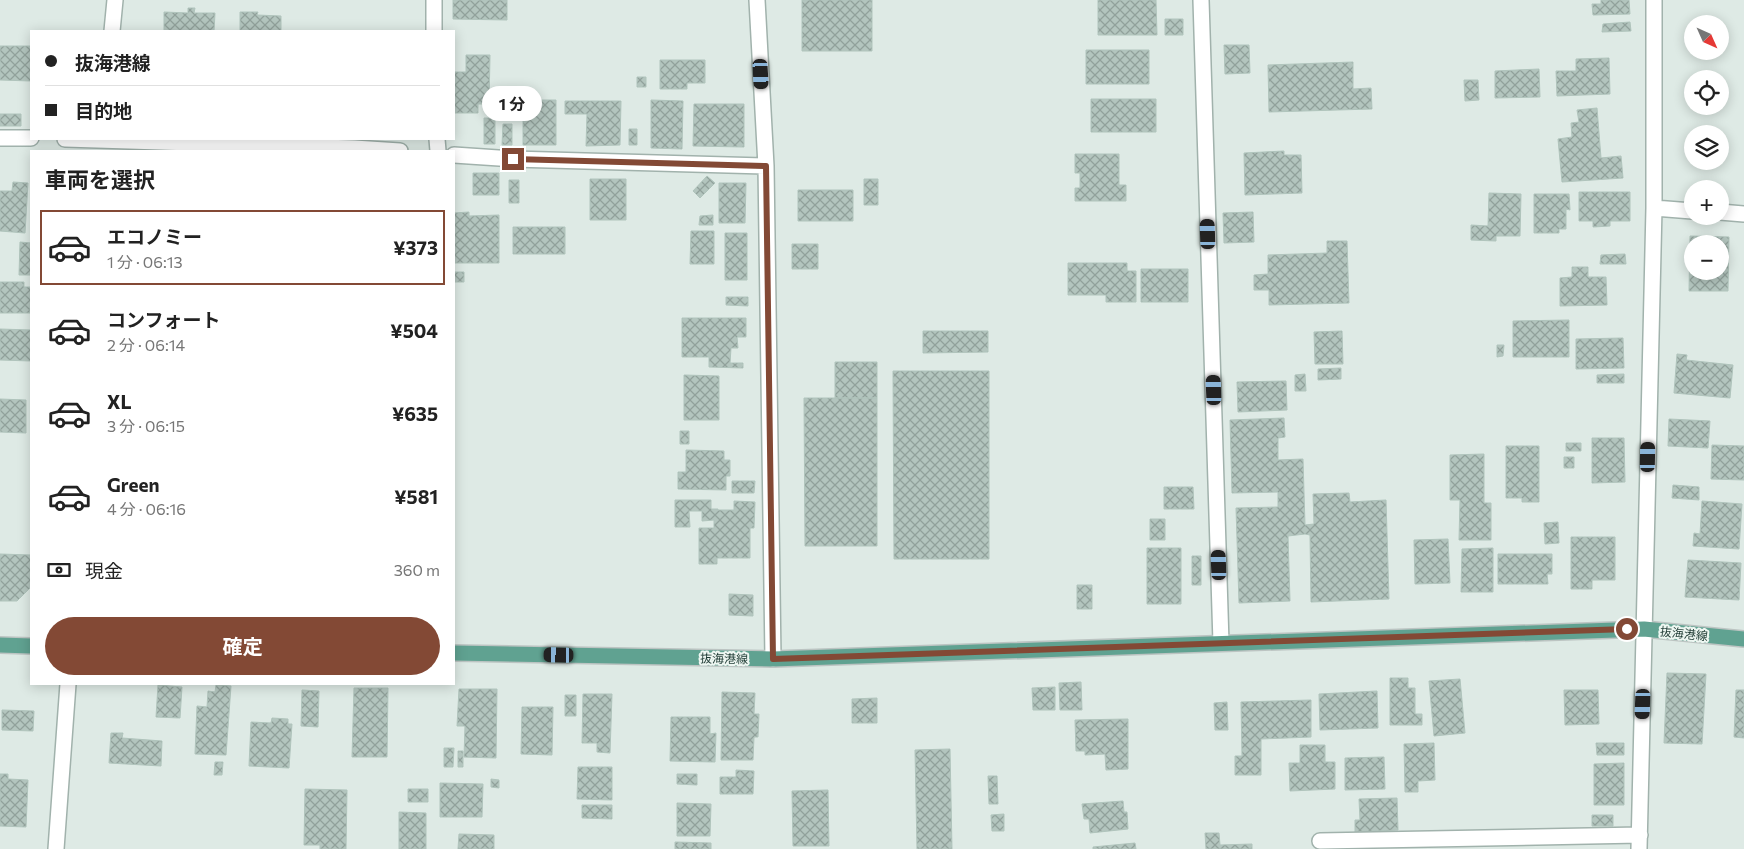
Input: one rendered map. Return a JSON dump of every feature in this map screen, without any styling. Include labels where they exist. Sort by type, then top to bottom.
[{"type":"main road","name":"抜海港線","points":[[455,653],[773,659],[1644,629],[1744,639]]},
{"type":"main road","points":[[0,645],[30,646]]},
{"type":"street","points":[[112,30],[115,0]]},
{"type":"street","points":[[434,0],[434,30]]},
{"type":"street","points":[[757,0],[766,166],[773,659]]},
{"type":"street","points":[[1201,0],[1222,643]]},
{"type":"street","points":[[1320,841],[1640,842],[1654,208],[1654,0]]},
{"type":"street","points":[[0,138],[30,138]]},
{"type":"street","points":[[129,140],[385,150]]},
{"type":"street","points":[[455,155],[513,159],[766,166]]},
{"type":"street","points":[[1654,208],[1684,210]]},
{"type":"street","points":[[1729,213],[1744,214]]},
{"type":"street","points":[[56,849],[68,685]]},
{"type":"building","points":[[453,0],[507,0],[507,20],[453,19]]},
{"type":"building","points":[[802,0],[872,0],[872,51],[802,51]]},
{"type":"building","points":[[1098,0],[1156,0],[1157,35],[1098,35]]},
{"type":"building","points":[[1601,0],[1629,0],[1630,14],[1593,15],[1592,4],[1601,4]]},
{"type":"building","points":[[188,8],[195,8],[194,13],[215,13],[214,30],[164,30],[164,12],[188,13]]},
{"type":"building","points":[[240,12],[258,12],[257,15],[281,16],[281,30],[240,30]]},
{"type":"building","points":[[1165,19],[1183,19],[1183,35],[1165,35]]},
{"type":"building","points":[[1630,22],[1631,31],[1602,32],[1603,24]]},
{"type":"building","points":[[1224,45],[1249,45],[1250,73],[1225,74]]},
{"type":"building","points":[[0,46],[30,46],[30,81],[0,80]]},
{"type":"building","points":[[1086,50],[1149,50],[1149,84],[1086,84]]},
{"type":"building","points":[[466,55],[490,55],[489,104],[478,104],[478,113],[455,113],[455,72],[466,72]]},
{"type":"building","points":[[1609,58],[1610,94],[1557,96],[1556,71],[1576,71],[1576,59]]},
{"type":"building","points":[[660,60],[705,60],[705,83],[687,83],[687,89],[660,89]]},
{"type":"building","points":[[1353,62],[1353,89],[1371,88],[1372,109],[1269,112],[1268,65]]},
{"type":"building","points":[[1539,69],[1540,97],[1495,98],[1495,71]]},
{"type":"building","points":[[637,77],[646,77],[646,87],[637,87]]},
{"type":"building","points":[[1464,80],[1478,80],[1479,100],[1465,101]]},
{"type":"building","points":[[1091,99],[1156,99],[1156,132],[1091,132]]},
{"type":"building","points":[[523,100],[556,100],[556,145],[523,145]]},
{"type":"building","points":[[651,100],[683,101],[682,149],[651,148]]},
{"type":"building","points":[[565,101],[621,101],[620,145],[586,146],[587,114],[565,114]]},
{"type":"building","points":[[694,104],[744,104],[744,147],[693,146]]},
{"type":"building","points":[[1597,108],[1601,158],[1621,156],[1623,178],[1562,182],[1558,139],[1572,137],[1571,123],[1579,122],[1577,110]]},
{"type":"building","points":[[0,114],[21,114],[21,126],[0,126]]},
{"type":"building","points":[[484,118],[495,118],[495,144],[484,144]]},
{"type":"building","points":[[503,124],[512,124],[512,145],[502,145]]},
{"type":"building","points":[[629,129],[637,129],[637,145],[629,145]]},
{"type":"building","points":[[1284,151],[1284,155],[1301,155],[1302,193],[1245,195],[1244,153]]},
{"type":"building","points":[[1075,154],[1119,154],[1119,185],[1126,185],[1126,201],[1075,201],[1075,188],[1080,188],[1080,173],[1075,173]]},
{"type":"building","points":[[473,173],[499,173],[499,195],[473,195]]},
{"type":"building","points":[[707,176],[715,183],[700,198],[693,191]]},
{"type":"building","points":[[590,179],[626,179],[626,220],[590,220]]},
{"type":"building","points":[[864,179],[878,179],[878,205],[864,205]]},
{"type":"building","points":[[509,180],[519,180],[519,203],[509,203]]},
{"type":"building","points":[[13,182],[28,183],[25,233],[0,231],[0,191],[12,191]]},
{"type":"building","points":[[719,183],[746,183],[745,223],[719,223]]},
{"type":"building","points":[[798,190],[853,190],[853,221],[798,221]]},
{"type":"building","points":[[1579,192],[1630,192],[1630,221],[1610,221],[1610,226],[1593,227],[1593,221],[1579,221]]},
{"type":"building","points":[[1489,193],[1521,194],[1520,236],[1496,236],[1496,241],[1471,240],[1471,225],[1488,226]]},
{"type":"building","points":[[1534,194],[1569,194],[1570,210],[1566,209],[1566,229],[1559,229],[1559,233],[1534,233]]},
{"type":"building","points":[[469,212],[469,216],[499,215],[499,263],[455,263],[455,213]]},
{"type":"building","points":[[1253,212],[1254,242],[1224,243],[1223,213]]},
{"type":"building","points":[[713,215],[713,225],[699,225],[700,216]]},
{"type":"building","points":[[513,227],[565,227],[565,254],[513,254]]},
{"type":"building","points":[[691,231],[714,231],[714,264],[690,264]]},
{"type":"building","points":[[725,233],[747,233],[747,280],[725,280]]},
{"type":"building","points":[[1327,241],[1347,241],[1349,303],[1269,305],[1269,290],[1254,290],[1254,275],[1268,274],[1268,255],[1327,253]]},
{"type":"building","points":[[20,242],[30,243],[30,275],[19,275]]},
{"type":"building","points":[[792,244],[818,244],[818,269],[792,269]]},
{"type":"building","points":[[1625,254],[1626,264],[1600,264],[1601,255]]},
{"type":"building","points":[[1068,263],[1127,263],[1127,271],[1136,271],[1136,302],[1106,302],[1106,295],[1068,295]]},
{"type":"building","points":[[1572,267],[1588,267],[1588,277],[1606,277],[1607,305],[1560,306],[1560,278],[1572,277]]},
{"type":"building","points":[[1141,269],[1188,269],[1188,302],[1141,302]]},
{"type":"building","points":[[455,272],[464,272],[464,282],[455,282]]},
{"type":"building","points":[[1689,280],[1728,280],[1728,291],[1689,291]]},
{"type":"building","points":[[0,282],[24,282],[24,287],[30,287],[30,313],[0,313]]},
{"type":"building","points":[[726,297],[748,297],[748,306],[726,305]]},
{"type":"building","points":[[682,318],[746,318],[746,337],[737,337],[738,348],[731,348],[730,363],[743,363],[743,368],[709,367],[709,357],[682,357]]},
{"type":"building","points":[[1569,320],[1569,357],[1513,357],[1513,321]]},
{"type":"building","points":[[0,329],[30,330],[30,361],[0,360]]},
{"type":"building","points":[[923,331],[988,331],[988,352],[923,353]]},
{"type":"building","points":[[1342,331],[1343,364],[1315,364],[1314,332]]},
{"type":"building","points":[[1623,338],[1624,368],[1576,369],[1576,339]]},
{"type":"building","points":[[1497,345],[1504,345],[1503,356],[1497,357]]},
{"type":"building","points":[[1677,354],[1687,355],[1686,360],[1733,365],[1730,398],[1674,393]]},
{"type":"building","points":[[835,362],[877,362],[877,398],[835,398]]},
{"type":"building","points":[[1341,368],[1341,379],[1318,380],[1318,369]]},
{"type":"building","points":[[893,371],[989,371],[989,559],[894,559]]},
{"type":"building","points":[[1305,374],[1306,391],[1295,391],[1295,375]]},
{"type":"building","points":[[1624,374],[1624,383],[1597,383],[1597,375]]},
{"type":"building","points":[[684,375],[719,376],[719,420],[684,420]]},
{"type":"building","points":[[1286,381],[1287,410],[1238,412],[1237,382]]},
{"type":"building","points":[[804,398],[877,398],[877,546],[805,546]]},
{"type":"building","points":[[0,399],[26,400],[26,433],[0,432]]},
{"type":"building","points":[[1284,418],[1285,437],[1278,438],[1278,460],[1303,459],[1305,525],[1314,524],[1313,494],[1349,493],[1350,502],[1386,500],[1389,599],[1311,602],[1310,535],[1305,534],[1288,536],[1290,601],[1239,603],[1236,508],[1278,507],[1278,492],[1232,493],[1230,420]]},
{"type":"building","points":[[1669,419],[1710,421],[1708,448],[1668,446]]},
{"type":"building","points":[[680,431],[689,431],[689,444],[680,444]]},
{"type":"building","points":[[1592,438],[1624,438],[1625,482],[1592,483]]},
{"type":"building","points":[[1566,443],[1581,443],[1581,451],[1566,451]]},
{"type":"building","points":[[1712,445],[1744,446],[1744,480],[1711,479]]},
{"type":"building","points":[[1506,446],[1539,446],[1539,502],[1522,502],[1522,498],[1506,498]]},
{"type":"building","points":[[686,450],[724,451],[724,460],[730,460],[730,476],[726,476],[726,490],[678,489],[678,472],[686,472]]},
{"type":"building","points":[[1484,454],[1484,503],[1491,503],[1491,540],[1459,540],[1460,500],[1450,500],[1450,455]]},
{"type":"building","points":[[1564,457],[1574,457],[1574,468],[1564,468]]},
{"type":"building","points":[[732,481],[755,481],[754,493],[732,493]]},
{"type":"building","points":[[1673,485],[1699,487],[1699,500],[1672,498]]},
{"type":"building","points":[[1164,487],[1193,487],[1194,509],[1164,509]]},
{"type":"building","points":[[675,500],[711,500],[711,509],[718,510],[734,510],[734,501],[755,502],[754,528],[750,528],[750,558],[717,558],[717,564],[699,564],[699,528],[714,528],[714,520],[702,521],[702,511],[689,511],[690,527],[675,527]]},
{"type":"building","points":[[1702,501],[1742,504],[1739,549],[1693,546],[1694,533],[1700,534]]},
{"type":"building","points":[[1150,519],[1165,519],[1165,540],[1150,540]]},
{"type":"building","points":[[1558,522],[1559,543],[1545,544],[1544,523]]},
{"type":"building","points":[[1571,537],[1615,537],[1615,580],[1592,580],[1592,589],[1571,589]]},
{"type":"building","points":[[1448,539],[1450,583],[1415,584],[1414,540]]},
{"type":"building","points":[[1147,548],[1181,548],[1181,604],[1147,604]]},
{"type":"building","points":[[1493,548],[1493,592],[1461,592],[1462,549]]},
{"type":"building","points":[[0,554],[30,555],[30,588],[17,601],[0,601]]},
{"type":"building","points":[[1498,554],[1552,554],[1552,574],[1547,574],[1548,584],[1498,584]]},
{"type":"building","points":[[1192,556],[1201,556],[1201,585],[1192,585]]},
{"type":"building","points":[[1688,560],[1741,563],[1739,600],[1685,597]]},
{"type":"building","points":[[1077,585],[1092,585],[1092,609],[1077,609]]},
{"type":"building","points":[[729,594],[753,595],[753,616],[729,615]]},
{"type":"building","points":[[1667,673],[1706,674],[1702,744],[1664,743]]},
{"type":"building","points":[[1390,678],[1408,678],[1408,688],[1415,688],[1415,714],[1422,714],[1422,725],[1390,725]]},
{"type":"building","points":[[1460,679],[1465,733],[1434,736],[1429,681]]},
{"type":"building","points":[[1081,682],[1082,710],[1060,710],[1059,683]]},
{"type":"building","points":[[158,685],[182,687],[180,718],[156,717]]},
{"type":"building","points":[[216,685],[231,686],[226,755],[195,754],[197,706],[207,707],[208,691],[215,692]]},
{"type":"building","points":[[1055,687],[1055,710],[1033,710],[1032,688]]},
{"type":"building","points":[[354,688],[388,688],[387,757],[352,757]]},
{"type":"building","points":[[459,689],[497,689],[496,758],[464,757],[465,726],[457,726]]},
{"type":"building","points":[[302,690],[319,691],[318,727],[301,726]]},
{"type":"building","points":[[1564,690],[1598,690],[1599,724],[1565,725]]},
{"type":"building","points":[[1736,690],[1744,690],[1744,738],[1734,737]]},
{"type":"building","points":[[1377,691],[1378,728],[1320,730],[1319,694]]},
{"type":"building","points":[[722,692],[755,693],[754,714],[759,714],[758,737],[754,737],[753,760],[721,760]]},
{"type":"building","points":[[583,694],[612,694],[610,753],[597,752],[597,743],[582,743]]},
{"type":"building","points":[[565,695],[576,695],[576,716],[565,716]]},
{"type":"building","points":[[877,698],[877,723],[852,723],[852,699]]},
{"type":"building","points":[[1311,700],[1311,737],[1261,739],[1261,775],[1235,775],[1235,756],[1242,756],[1241,702]]},
{"type":"building","points":[[1227,702],[1228,730],[1215,730],[1214,703]]},
{"type":"building","points":[[522,707],[553,707],[552,755],[521,754]]},
{"type":"building","points":[[2,710],[34,711],[33,731],[2,730]]},
{"type":"building","points":[[671,717],[710,717],[710,734],[716,733],[715,762],[670,761]]},
{"type":"building","points":[[272,718],[288,719],[288,724],[292,724],[289,768],[249,766],[251,722],[271,723]]},
{"type":"building","points":[[1128,719],[1128,769],[1106,770],[1105,754],[1085,755],[1085,751],[1076,751],[1075,720]]},
{"type":"building","points":[[111,733],[123,733],[122,738],[162,741],[161,766],[109,763]]},
{"type":"building","points":[[1434,743],[1435,780],[1418,781],[1418,792],[1405,792],[1404,744]]},
{"type":"building","points":[[1596,743],[1624,743],[1624,755],[1597,755]]},
{"type":"building","points":[[1300,745],[1325,745],[1325,762],[1335,762],[1335,789],[1290,791],[1289,763],[1300,763]]},
{"type":"building","points":[[444,748],[454,748],[453,767],[444,767]]},
{"type":"building","points":[[950,749],[952,849],[917,849],[915,750]]},
{"type":"building","points":[[458,751],[463,751],[463,767],[458,767]]},
{"type":"building","points":[[1384,757],[1385,789],[1345,790],[1345,758]]},
{"type":"building","points":[[215,762],[223,762],[222,775],[214,775]]},
{"type":"building","points":[[1624,763],[1624,805],[1594,805],[1594,764]]},
{"type":"building","points":[[578,767],[612,767],[612,800],[577,799]]},
{"type":"building","points":[[736,770],[754,771],[753,794],[720,794],[720,777],[736,777]]},
{"type":"building","points":[[0,774],[8,774],[8,779],[28,780],[26,827],[0,826]]},
{"type":"building","points":[[677,774],[697,774],[697,785],[677,784]]},
{"type":"building","points":[[988,776],[997,776],[998,804],[989,804]]},
{"type":"building","points":[[491,779],[499,780],[499,788],[491,787]]},
{"type":"building","points":[[440,783],[483,784],[482,817],[440,817]]},
{"type":"building","points":[[305,789],[347,790],[346,849],[320,849],[320,845],[304,845]]},
{"type":"building","points":[[408,789],[428,789],[428,802],[408,802]]},
{"type":"building","points":[[828,790],[829,846],[793,846],[792,791]]},
{"type":"building","points":[[1397,798],[1398,830],[1355,832],[1355,820],[1360,820],[1359,799]]},
{"type":"building","points":[[1123,801],[1124,812],[1127,812],[1128,829],[1090,833],[1089,819],[1084,819],[1082,804]]},
{"type":"building","points":[[677,803],[711,804],[710,836],[677,836]]},
{"type":"building","points":[[582,805],[612,805],[612,819],[582,818]]},
{"type":"building","points":[[399,812],[426,813],[426,849],[399,849]]},
{"type":"building","points":[[1004,814],[1004,831],[992,831],[991,815]]},
{"type":"building","points":[[1592,815],[1613,815],[1613,826],[1592,826]]},
{"type":"building","points":[[1205,833],[1219,833],[1220,845],[1252,844],[1252,849],[1206,849]]},
{"type":"building","points":[[459,834],[494,835],[494,849],[458,849]]},
{"type":"building","points":[[675,842],[711,843],[711,849],[675,849]]},
{"type":"building","points":[[1135,843],[1136,849],[1093,849],[1093,847]]},
{"type":"route","points":[[513,159],[766,166],[773,659],[1627,629]]}]
